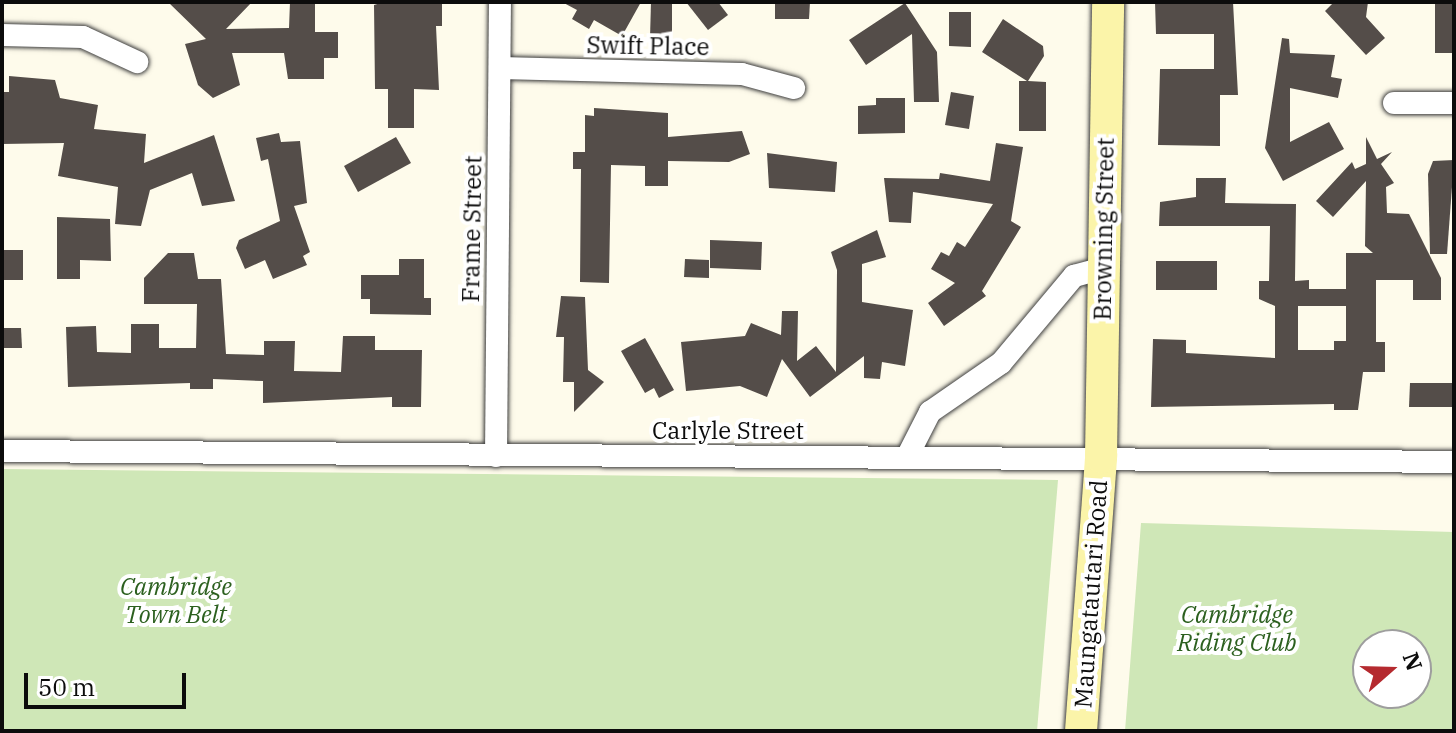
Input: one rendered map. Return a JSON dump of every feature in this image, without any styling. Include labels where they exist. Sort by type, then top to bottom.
[{"type":"street","name":"Frame Street","points":[[496,456],[500,2]]},
{"type":"street","name":"Browning Street","points":[[1101,457],[1108,2]]},
{"type":"street","points":[[2,35],[83,37],[137,62]]},
{"type":"street","name":"Swift Place","points":[[500,68],[742,74],[794,88]]},
{"type":"street","points":[[1394,103],[1454,103]]},
{"type":"street","points":[[907,457],[930,412],[1001,363],[1074,276],[1104,268]]},
{"type":"street","name":"Carlyle Street","points":[[2,451],[1454,462]]},
{"type":"street","name":"Maungatautari Road","points":[[1081,731],[1101,457]]},
{"type":"green space","name":"Cambridge Town Belt","points":[[2,469],[1058,480],[1037,731],[2,731]]},
{"type":"green space","name":"Cambridge Riding Club","points":[[1141,523],[1454,532],[1454,731],[1125,731]]},
{"type":"building","points":[[168,2],[252,2],[226,29],[289,28],[290,2],[315,2],[315,32],[338,32],[338,58],[324,58],[324,79],[288,79],[284,53],[232,53],[240,85],[213,98],[198,85],[185,44],[206,39]]},
{"type":"building","points":[[384,2],[442,2],[442,26],[436,26],[439,90],[414,89],[414,128],[388,128],[388,89],[375,89],[374,5]]},
{"type":"building","points":[[562,2],[641,2],[622,36],[594,20],[589,29],[572,19],[577,10]]},
{"type":"building","points":[[651,2],[672,2],[672,38],[650,38]]},
{"type":"building","points":[[686,2],[718,2],[728,15],[708,30]]},
{"type":"building","points":[[775,2],[810,2],[809,19],[775,19]]},
{"type":"building","points":[[1155,2],[1233,2],[1238,95],[1220,95],[1220,146],[1158,145],[1160,69],[1214,69],[1214,34],[1156,34]]},
{"type":"building","points":[[1334,2],[1368,2],[1366,17],[1385,38],[1366,55],[1325,11]]},
{"type":"building","points":[[1435,2],[1454,2],[1454,53],[1435,53]]},
{"type":"building","points":[[905,3],[937,52],[939,102],[914,102],[912,34],[866,65],[849,40]]},
{"type":"building","points":[[949,12],[971,12],[971,47],[949,46]]},
{"type":"building","points":[[1003,19],[1043,46],[1044,56],[1028,81],[1046,82],[1046,131],[1019,131],[1019,81],[1027,81],[982,52]]},
{"type":"building","points":[[1282,38],[1289,39],[1290,53],[1335,55],[1331,77],[1342,79],[1338,98],[1290,88],[1290,142],[1329,122],[1344,149],[1283,181],[1265,148]]},
{"type":"building","points":[[9,76],[55,80],[60,98],[98,105],[94,129],[146,134],[144,163],[214,135],[235,201],[202,206],[192,173],[150,190],[141,226],[115,224],[118,187],[58,176],[64,143],[2,144],[2,92],[9,92]]},
{"type":"building","points":[[951,92],[974,96],[969,129],[945,125]]},
{"type":"building","points":[[876,98],[905,98],[905,133],[858,134],[858,106],[876,105]]},
{"type":"building","points":[[594,108],[668,113],[668,137],[742,131],[750,154],[729,162],[668,161],[668,186],[645,186],[645,166],[611,165],[609,283],[580,282],[581,169],[573,169],[573,152],[585,152],[585,115],[594,116]]},
{"type":"building","points":[[279,133],[281,142],[300,141],[307,203],[294,206],[310,252],[303,256],[307,265],[273,279],[265,260],[245,269],[236,248],[239,240],[280,221],[268,159],[261,161],[256,138]]},
{"type":"building","points":[[396,137],[411,163],[358,192],[344,166]]},
{"type":"building","points":[[1366,137],[1377,159],[1392,152],[1381,164],[1394,183],[1386,187],[1387,213],[1409,214],[1441,278],[1441,300],[1413,300],[1413,280],[1376,280],[1376,342],[1385,342],[1385,372],[1363,372],[1358,410],[1334,410],[1334,404],[1151,407],[1153,339],[1186,340],[1186,353],[1275,358],[1275,306],[1259,299],[1259,281],[1269,281],[1270,226],[1159,226],[1160,202],[1196,197],[1196,178],[1226,178],[1225,203],[1296,204],[1295,281],[1309,280],[1309,289],[1346,289],[1346,253],[1373,253],[1365,246],[1366,181],[1333,217],[1316,201],[1352,162],[1355,169],[1366,164]],"holes":[[[1298,306],[1346,306],[1346,341],[1334,341],[1334,350],[1298,350]]]},
{"type":"building","points":[[996,143],[1023,147],[1011,221],[1021,227],[982,291],[986,296],[944,326],[928,303],[955,283],[931,269],[941,252],[949,256],[957,242],[965,247],[993,204],[913,192],[911,223],[889,222],[884,178],[939,179],[940,173],[990,181]]},
{"type":"building","points":[[767,153],[837,162],[835,192],[769,188]]},
{"type":"building","points":[[1454,160],[1447,254],[1430,254],[1428,174],[1433,161]]},
{"type":"building","points":[[57,217],[110,219],[111,261],[80,260],[80,279],[57,279]]},
{"type":"building","points":[[877,230],[886,257],[862,264],[862,302],[913,310],[905,366],[882,362],[880,379],[864,378],[864,356],[810,397],[782,359],[767,397],[740,386],[686,391],[681,342],[745,336],[751,323],[781,335],[782,311],[798,311],[797,361],[816,346],[836,372],[837,270],[831,252]]},
{"type":"building","points":[[710,240],[762,242],[761,270],[710,268]]},
{"type":"building","points":[[2,250],[23,250],[23,280],[2,280]]},
{"type":"building","points":[[168,253],[194,253],[198,279],[221,279],[226,354],[264,355],[264,341],[295,341],[294,371],[341,372],[343,336],[375,336],[375,350],[422,350],[421,407],[392,407],[392,397],[263,403],[263,381],[213,379],[213,389],[190,389],[190,383],[68,387],[66,327],[96,326],[97,352],[131,353],[131,324],[159,324],[159,348],[196,348],[197,304],[144,304],[144,278]]},
{"type":"building","points":[[399,259],[424,259],[424,298],[431,298],[431,315],[370,314],[370,299],[361,299],[361,275],[399,275]]},
{"type":"building","points":[[685,259],[709,260],[709,278],[684,277]]},
{"type":"building","points":[[1156,261],[1217,261],[1217,290],[1156,290]]},
{"type":"building","points":[[561,296],[585,297],[588,370],[604,382],[574,412],[574,382],[563,382],[564,337],[556,337]]},
{"type":"building","points":[[2,328],[21,328],[22,348],[2,348]]},
{"type":"building","points":[[645,338],[674,390],[659,398],[654,388],[645,393],[621,351]]},
{"type":"building","points":[[1410,383],[1454,383],[1454,407],[1409,407]]}]
